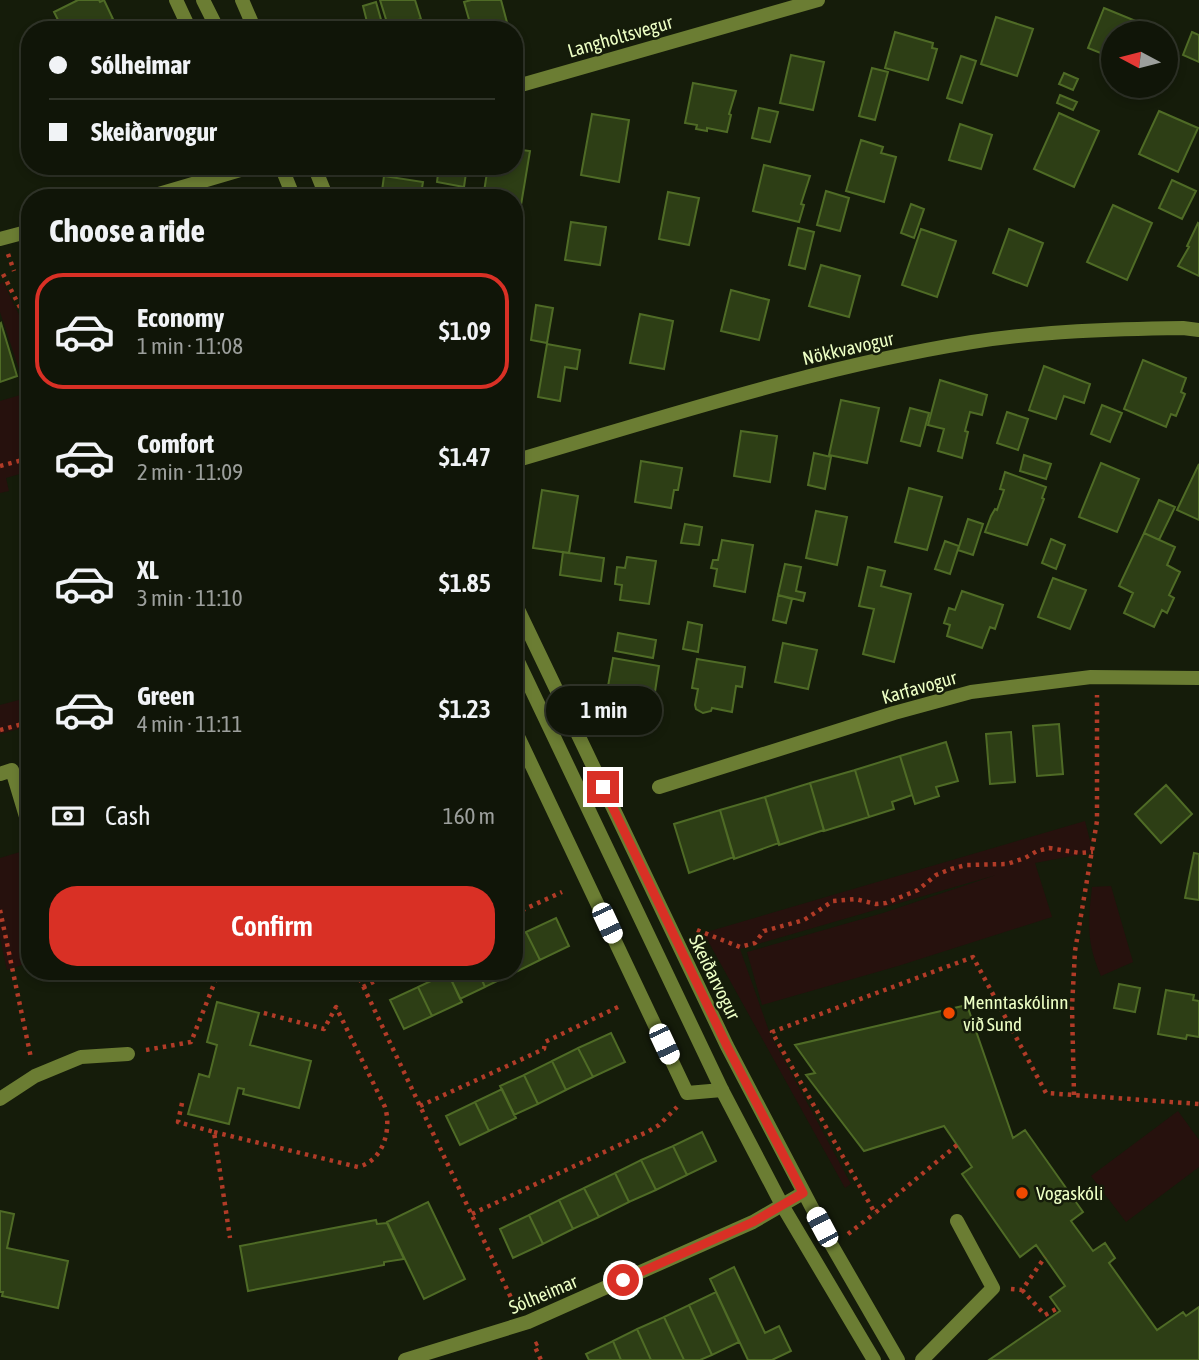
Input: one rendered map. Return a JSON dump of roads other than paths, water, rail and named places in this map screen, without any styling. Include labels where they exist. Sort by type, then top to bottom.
[{"type":"street","points":[[176,0],[186,21]]},
{"type":"street","points":[[204,0],[213,21]]},
{"type":"street","points":[[242,0],[251,21]]},
{"type":"street","name":"Langholtsvegur","points":[[523,84],[818,0]]},
{"type":"street","points":[[176,189],[223,175]]},
{"type":"street","points":[[0,239],[21,233]]},
{"type":"street","name":"Nökkvavogur","points":[[523,458],[843,367],[972,342],[1070,330],[1199,330]]},
{"type":"street","name":"Skeiðarvogur","points":[[523,620],[727,1046],[803,1193],[898,1360]]},
{"type":"street","points":[[523,672],[722,1090],[782,1205],[874,1360]]},
{"type":"street","name":"Karfavogur","points":[[659,787],[894,713],[971,692],[1091,677],[1199,678]]},
{"type":"street","points":[[523,747],[687,1093],[722,1090]]},
{"type":"street","points":[[0,774],[12,770],[21,800]]},
{"type":"street","points":[[0,1099],[35,1076],[81,1057],[128,1054]]},
{"type":"street","name":"Sólheimar","points":[[405,1360],[528,1322],[741,1227],[803,1193]]},
{"type":"street","points":[[922,1360],[993,1288],[957,1221]]},
{"type":"place","name":"Menntaskólinn við Sund","points":[[949,1013]]},
{"type":"place","name":"Vogaskóli","points":[[1022,1193]]}]
